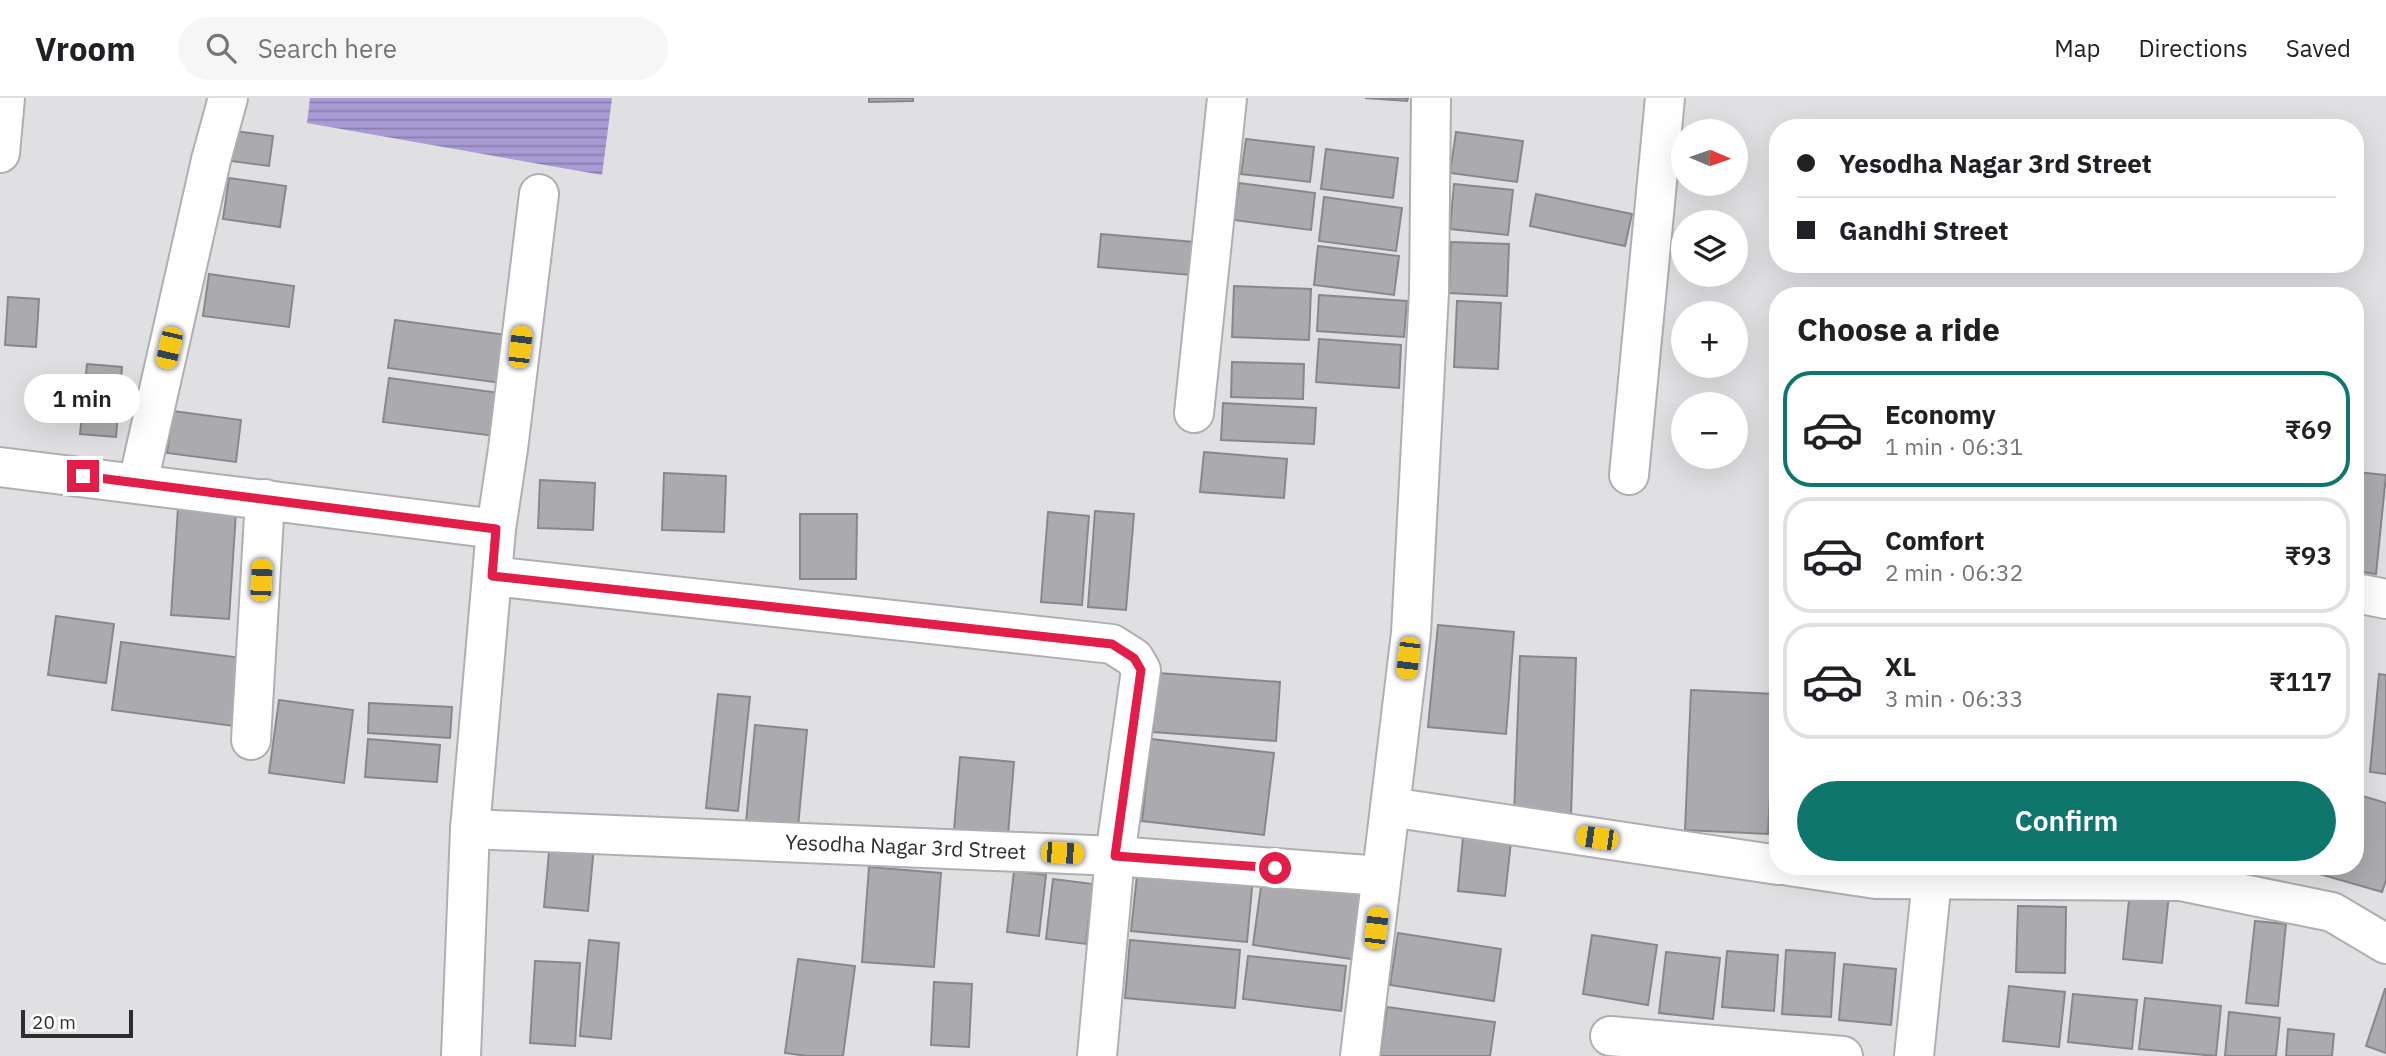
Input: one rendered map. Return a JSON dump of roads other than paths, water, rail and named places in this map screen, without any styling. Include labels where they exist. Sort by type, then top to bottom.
[{"type":"street","points":[[0,153],[5,98]]},
{"type":"street","points":[[138,483],[211,160],[228,98]]},
{"type":"street","points":[[1194,413],[1227,98]]},
{"type":"street","points":[[1360,1056],[1411,620],[1429,292],[1430,98]]},
{"type":"street","points":[[1629,475],[1665,98]]},
{"type":"street","points":[[461,1056],[470,829],[496,529],[509,449],[539,194]]},
{"type":"street","points":[[0,467],[496,529]]},
{"type":"street","points":[[251,740],[265,499]]},
{"type":"street","points":[[492,576],[1112,644],[1134,658],[1141,670],[1115,856],[1097,1056]]},
{"type":"street","points":[[2364,595],[2386,599]]},
{"type":"street","points":[[1390,807],[1769,863]]},
{"type":"street","name":"Yesodha Nagar 3rd Street","points":[[470,829],[1115,856],[1381,876]]},
{"type":"street","points":[[1849,875],[1876,879],[2180,881],[2332,912],[2386,944]]},
{"type":"street","points":[[1914,1056],[1932,879]]},
{"type":"street","points":[[1610,1036],[1843,1056]]}]
